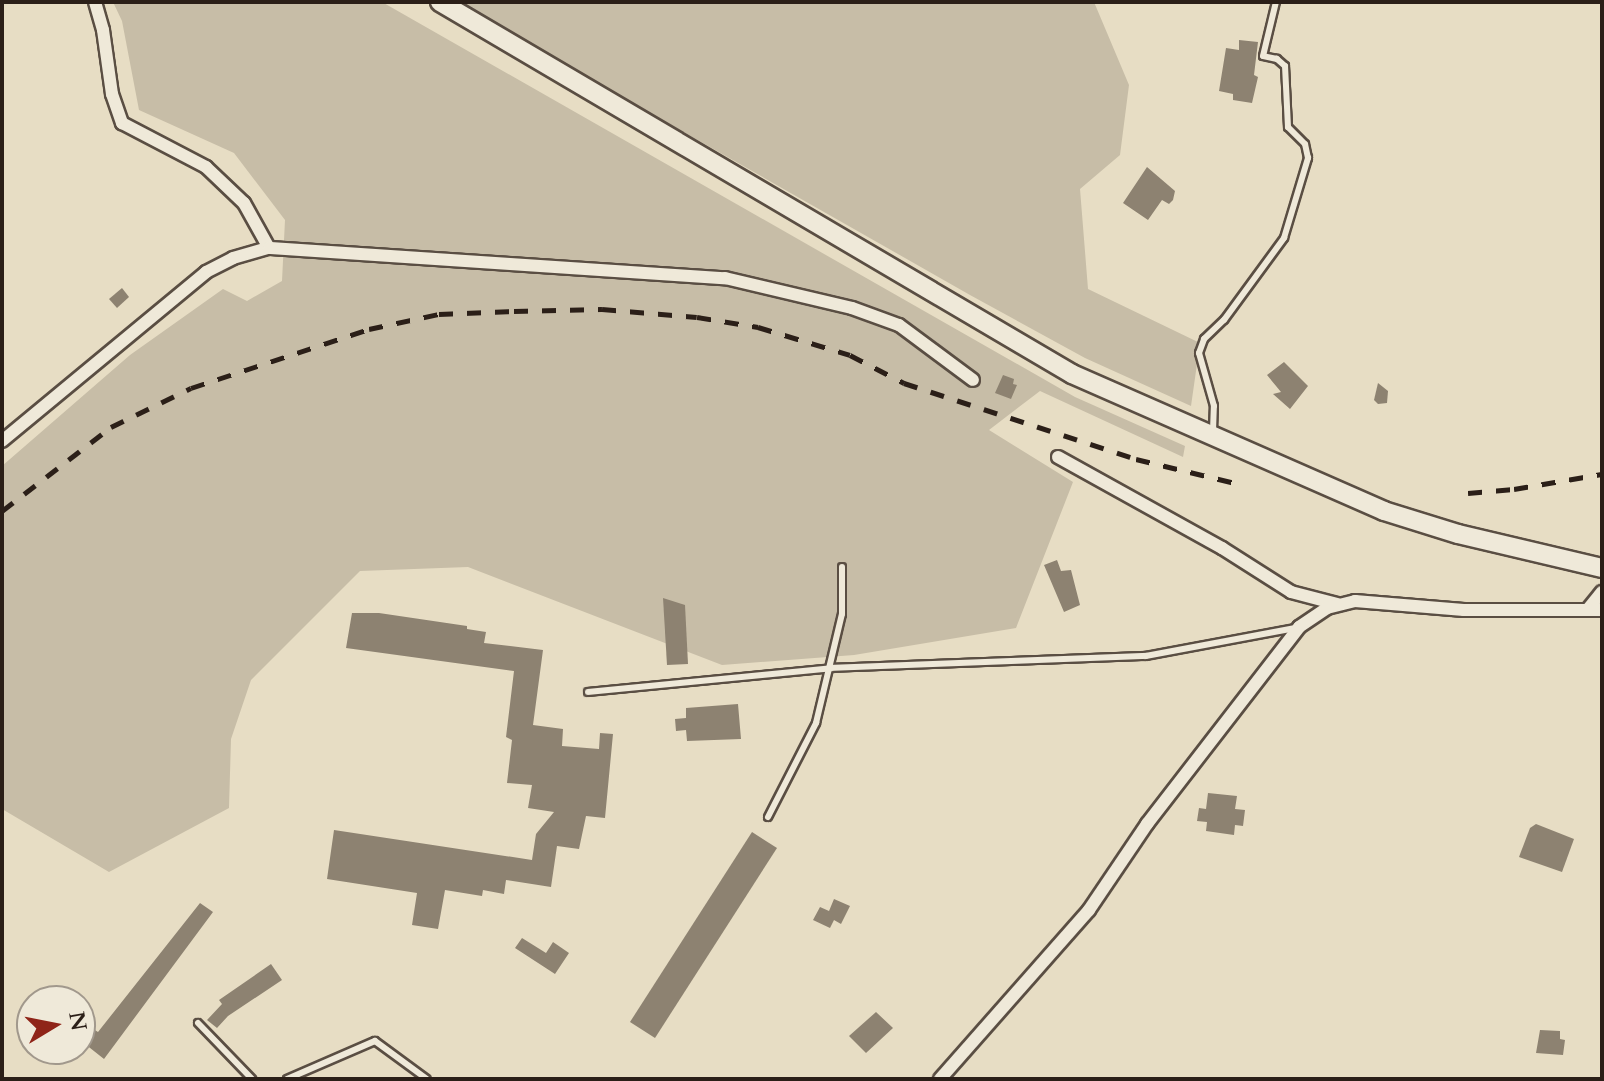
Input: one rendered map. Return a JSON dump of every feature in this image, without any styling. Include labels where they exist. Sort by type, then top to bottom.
[{"type":"main road","points":[[440,2],[1072,374],[1384,511],[1458,534],[1602,568]]},
{"type":"street","points":[[95,2],[103,30],[112,94],[122,123],[206,167],[244,203],[269,248]]},
{"type":"street","points":[[2,441],[206,272],[233,258],[269,248],[725,278],[852,308],[899,325],[973,380]]},
{"type":"street","points":[[1058,457],[1222,548],[1291,592],[1341,605]]},
{"type":"street","points":[[1588,609],[1602,592]]},
{"type":"street","points":[[940,1079],[1089,910],[1147,824],[1299,627],[1327,608],[1355,601],[1464,610],[1602,610]]},
{"type":"lane","points":[[1213,436],[1214,406],[1199,353],[1204,339],[1224,320],[1284,238],[1308,158],[1305,144],[1288,127],[1285,66],[1277,59],[1263,56],[1276,2]]},
{"type":"lane","points":[[768,817],[816,723],[842,614],[842,567]]},
{"type":"lane","points":[[588,692],[831,668],[1146,656],[1299,627]]},
{"type":"lane","points":[[198,1023],[252,1079]]},
{"type":"lane","points":[[287,1079],[375,1041],[427,1079]]},
{"type":"shaded area","points":[[113,2],[382,2],[1075,397],[1185,446],[1183,457],[1040,391],[989,430],[1073,482],[1016,628],[854,655],[722,665],[468,567],[360,571],[251,680],[231,739],[229,808],[109,872],[2,809],[2,466],[130,355],[223,289],[247,301],[282,281],[285,220],[234,153],[139,110],[122,21]]},
{"type":"shaded area","points":[[455,2],[1094,2],[1129,85],[1120,155],[1080,189],[1088,289],[1200,343],[1191,406],[1085,358],[970,295]]},
{"type":"building","points":[[1239,40],[1258,42],[1254,75],[1258,77],[1252,103],[1233,100],[1233,94],[1219,91],[1226,48],[1239,50]]},
{"type":"building","points":[[1147,167],[1175,191],[1173,200],[1169,204],[1162,200],[1148,220],[1123,203]]},
{"type":"building","points":[[122,288],[129,297],[117,308],[109,299]]},
{"type":"building","points":[[1284,362],[1308,386],[1290,409],[1273,394],[1281,392],[1267,375]]},
{"type":"building","points":[[1003,375],[1014,379],[1013,384],[1017,385],[1011,399],[995,393]]},
{"type":"building","points":[[1378,383],[1388,391],[1387,403],[1378,404],[1374,400]]},
{"type":"building","points":[[1057,560],[1061,571],[1071,570],[1080,605],[1064,612],[1044,565]]},
{"type":"building","points":[[663,598],[685,605],[688,664],[667,665]]},
{"type":"building","points":[[352,613],[379,613],[467,626],[467,629],[486,632],[484,643],[543,650],[533,725],[563,729],[562,746],[599,749],[600,733],[613,734],[605,818],[586,816],[579,849],[557,846],[551,887],[506,880],[504,894],[483,890],[482,896],[445,890],[438,929],[412,925],[417,893],[327,879],[334,830],[532,860],[536,834],[554,812],[528,808],[532,785],[507,783],[512,740],[506,737],[514,671],[346,648]]},
{"type":"building","points":[[738,704],[741,739],[687,741],[686,730],[676,731],[675,719],[686,718],[686,708]]},
{"type":"building","points":[[1208,793],[1237,796],[1235,809],[1245,810],[1243,826],[1235,825],[1234,835],[1206,831],[1207,822],[1197,821],[1199,808],[1206,809]]},
{"type":"building","points":[[1536,824],[1574,839],[1562,872],[1519,857],[1530,828]]},
{"type":"building","points":[[752,832],[777,848],[655,1038],[630,1022]]},
{"type":"building","points":[[834,899],[850,906],[841,924],[834,920],[830,928],[813,920],[820,907],[829,911]]},
{"type":"building","points":[[200,903],[213,912],[104,1059],[96,1053],[98,1032]]},
{"type":"building","points":[[522,938],[546,953],[553,942],[569,953],[555,974],[515,948]]},
{"type":"building","points":[[271,964],[282,980],[228,1016],[217,1028],[207,1020],[222,1004],[219,1000]]},
{"type":"building","points":[[876,1012],[893,1028],[866,1053],[849,1036]]},
{"type":"building","points":[[1540,1030],[1560,1031],[1560,1039],[1565,1040],[1563,1055],[1536,1053]]},
{"type":"railway","points":[[2,511],[111,427],[191,388],[369,329],[439,314],[602,309],[697,317],[758,327],[850,355],[904,383],[1136,459],[1235,483]]},
{"type":"railway","points":[[1468,493],[1514,489],[1602,474]]}]
